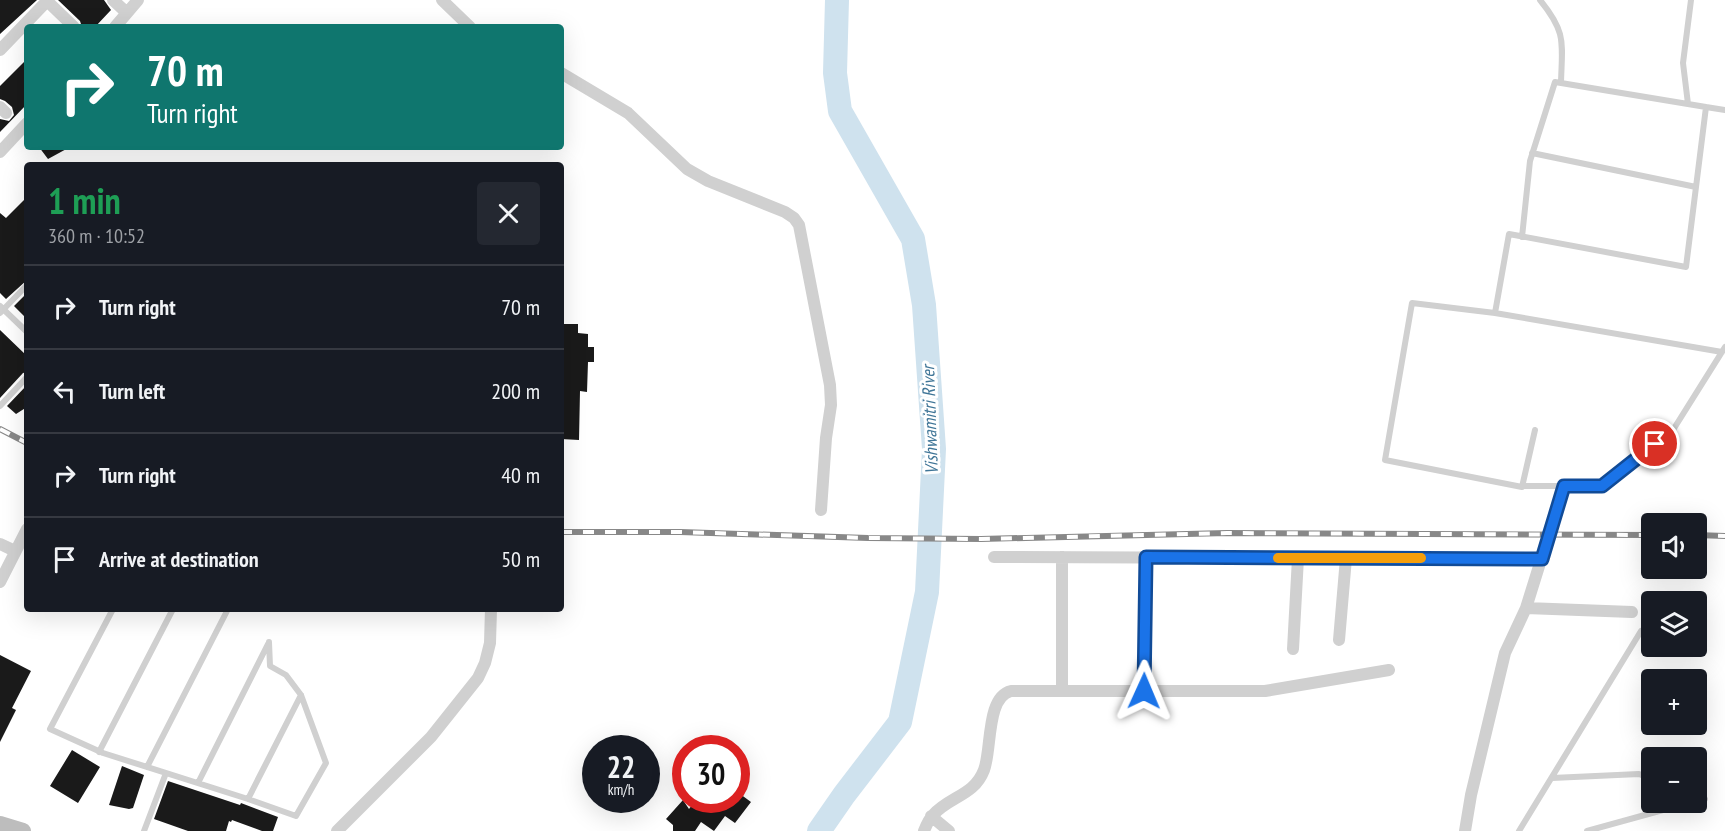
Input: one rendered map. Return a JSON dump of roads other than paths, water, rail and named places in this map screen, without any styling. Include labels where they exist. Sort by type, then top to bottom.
[{"type":"main road","points":[[0,824],[23,831]]},
{"type":"street","points":[[113,0],[126,13]]},
{"type":"street","points":[[117,24],[138,0]]},
{"type":"street","points":[[442,0],[467,24]]},
{"type":"street","points":[[25,24],[47,1],[71,24]]},
{"type":"street","points":[[0,50],[24,25]]},
{"type":"street","points":[[564,75],[634,117],[687,169],[708,181],[785,212],[799,225],[830,386],[831,405],[825,438],[821,510]]},
{"type":"street","points":[[0,152],[24,126]]},
{"type":"street","points":[[1465,831],[1471,795],[1505,653],[1526,608],[1564,486]]},
{"type":"street","points":[[0,582],[24,534]]},
{"type":"street","points":[[0,544],[15,551]]},
{"type":"street","points":[[994,557],[1542,559]]},
{"type":"street","points":[[1062,557],[1062,691]]},
{"type":"street","points":[[1144,691],[1146,557]]},
{"type":"street","points":[[1293,649],[1298,558]]},
{"type":"street","points":[[1339,640],[1346,558]]},
{"type":"street","points":[[1526,608],[1632,612]]},
{"type":"street","points":[[337,831],[430,737],[478,678],[490,643],[491,612]]},
{"type":"street","points":[[924,831],[931,816],[944,805],[974,788],[981,777],[988,754],[994,712],[998,700],[1004,693],[1011,691],[1265,691],[1389,670]]},
{"type":"street","points":[[931,816],[949,831]]},
{"type":"lane","points":[[1540,0],[1557,22],[1560,32],[1561,83]]},
{"type":"lane","points":[[1688,104],[1683,63],[1691,0]]},
{"type":"lane","points":[[1522,237],[1532,153],[1556,82],[1725,110]]},
{"type":"lane","points":[[1495,313],[1509,234],[1686,267],[1706,107]]},
{"type":"lane","points":[[1532,153],[1696,187]]},
{"type":"lane","points":[[24,288],[1,310],[24,329]]},
{"type":"lane","points":[[1412,303],[1495,313],[1724,350],[1673,430],[1602,486],[1524,486],[1385,460],[1412,303]]},
{"type":"lane","points":[[0,406],[24,379]]},
{"type":"lane","points":[[1524,486],[1535,430]]},
{"type":"lane","points":[[111,612],[50,729],[99,752],[296,816],[326,763],[301,695],[286,675],[270,666],[269,642],[198,783]]},
{"type":"lane","points":[[99,752],[171,612]]},
{"type":"lane","points":[[147,766],[226,612]]},
{"type":"lane","points":[[1520,831],[1641,631]]},
{"type":"lane","points":[[248,799],[301,695]]},
{"type":"lane","points":[[144,831],[166,773]]},
{"type":"lane","points":[[1552,778],[1641,775]]},
{"type":"lane","points":[[1587,831],[1654,813]]},
{"type":"waterway","name":"Vishwamitri River","points":[[819,831],[900,722],[927,592],[934,449],[924,305],[913,239],[840,111],[835,73],[837,0]]},
{"type":"railway","points":[[0,429],[24,441]]},
{"type":"railway","points":[[564,532],[680,532],[981,539],[1227,533],[1641,535]]},
{"type":"railway","points":[[1707,535],[1725,536]]}]
